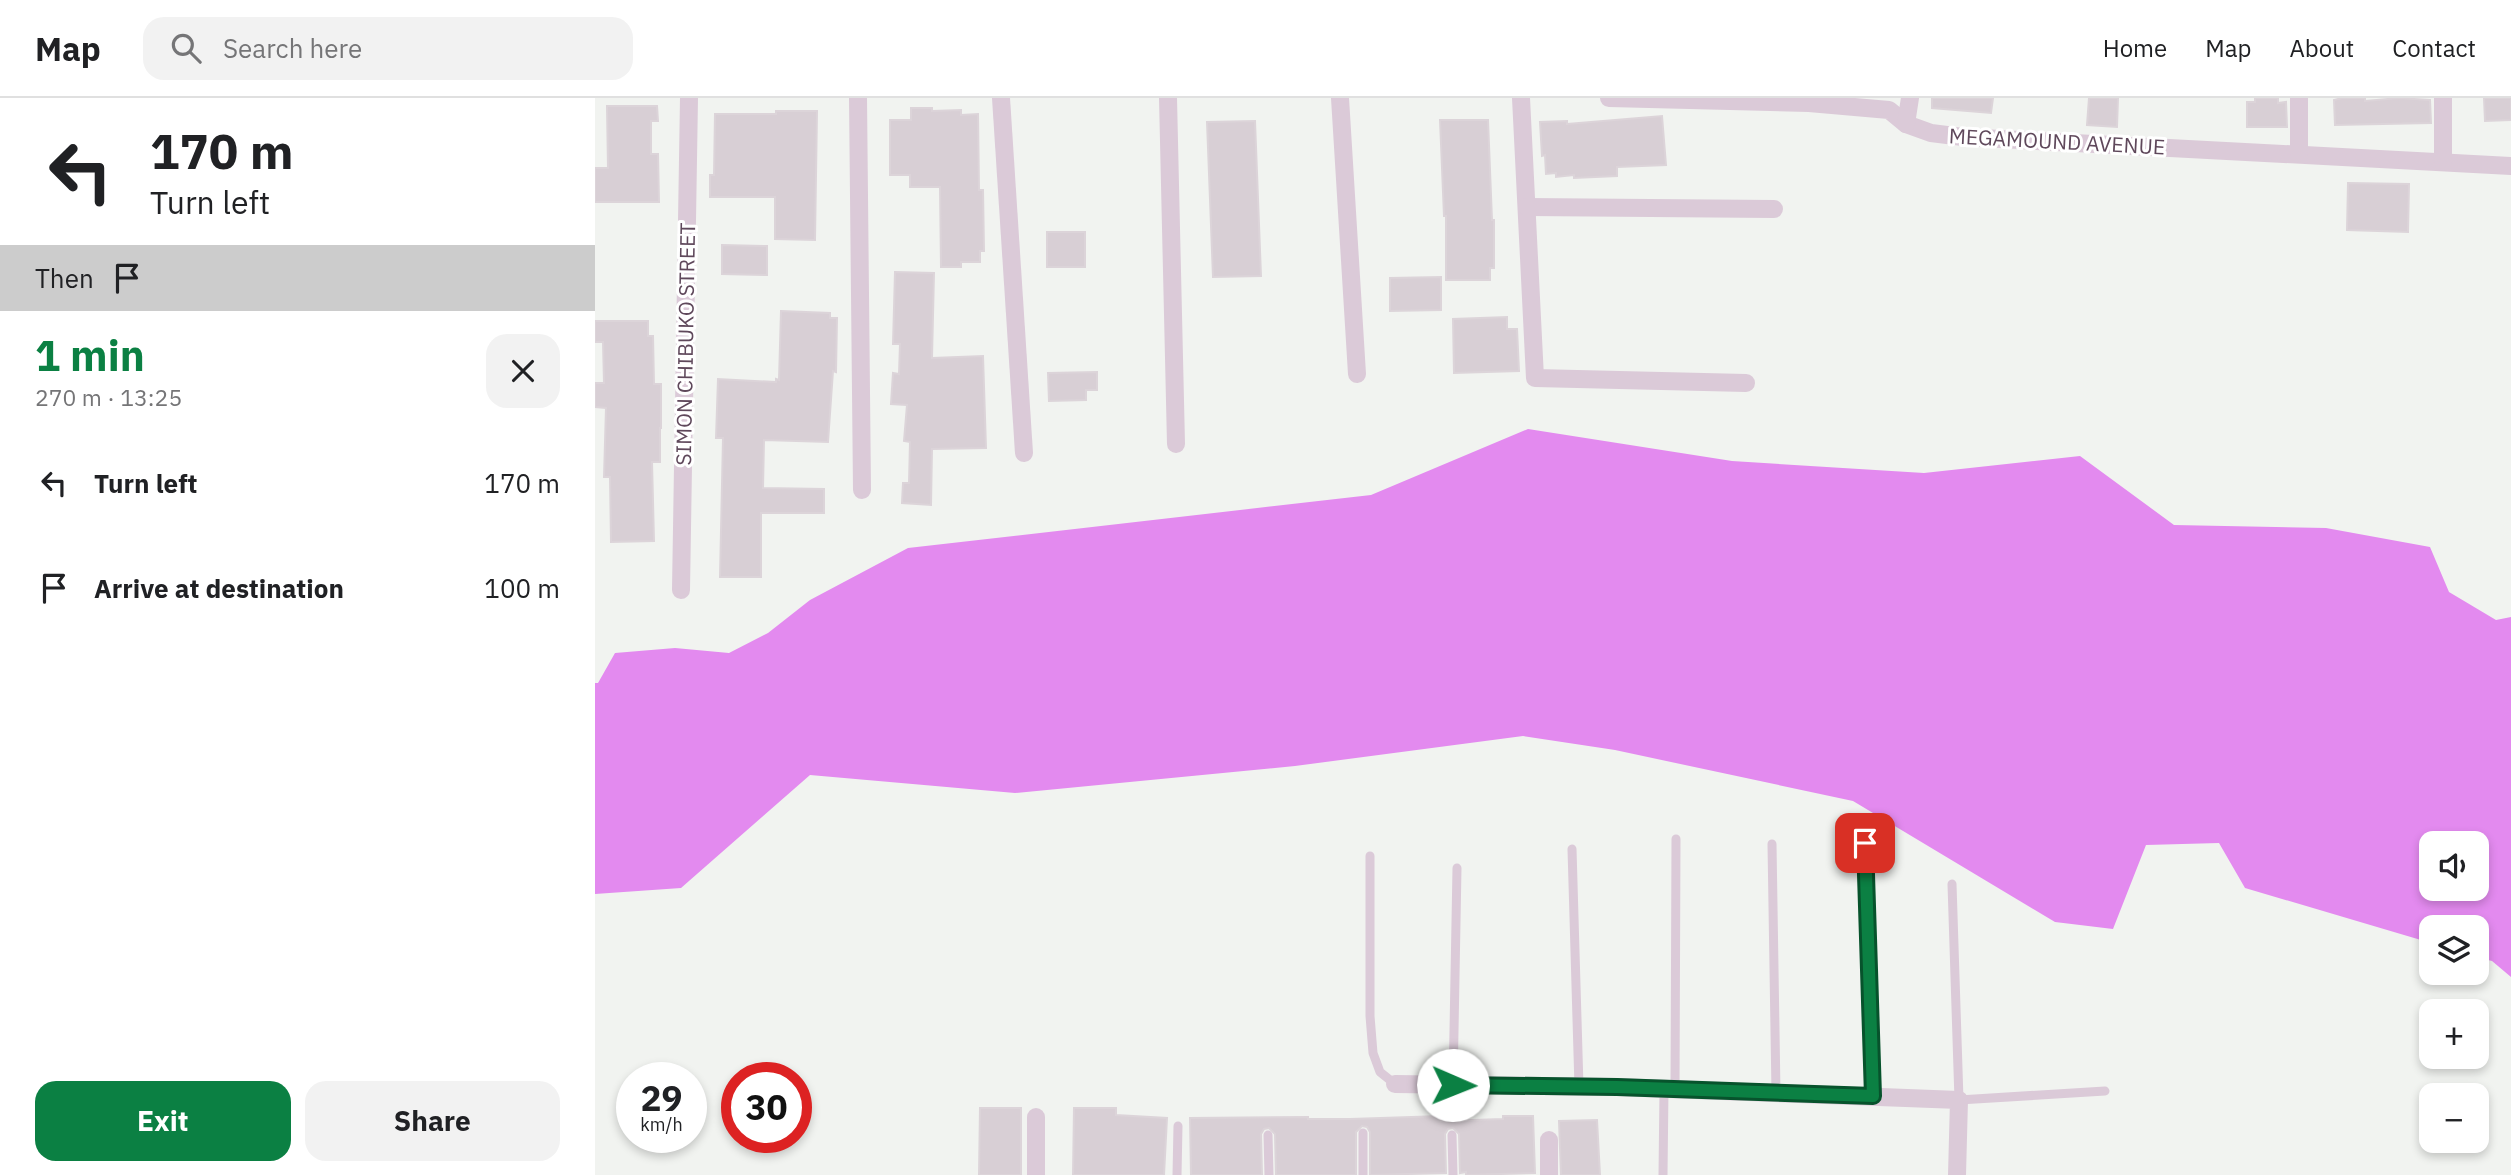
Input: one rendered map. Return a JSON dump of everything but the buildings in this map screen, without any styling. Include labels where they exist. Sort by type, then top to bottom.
[{"type":"street","name":"SIMON CHIBUKO STREET","points":[[681,590],[689,98]]},
{"type":"street","points":[[858,98],[862,489]]},
{"type":"street","points":[[1001,98],[1024,453]]},
{"type":"street","points":[[1168,98],[1176,443]]},
{"type":"street","points":[[1340,98],[1357,374]]},
{"type":"street","points":[[1521,98],[1535,378],[1746,383]]},
{"type":"street","name":"MEGAMOUND AVENUE","points":[[1609,98],[1809,100],[1889,110],[1906,124],[1931,133],[1963,137],[2511,166]]},
{"type":"street","points":[[1906,124],[1910,98]]},
{"type":"street","points":[[2299,98],[2299,154]]},
{"type":"street","points":[[2443,98],[2443,162]]},
{"type":"street","points":[[1527,207],[1774,209]]},
{"type":"street","points":[[1395,1084],[1669,1089],[1959,1100],[1957,1175]]},
{"type":"street","points":[[1035,1175],[1036,1117]]},
{"type":"street","points":[[1549,1140],[1549,1175]]},
{"type":"lane","points":[[1663,1175],[1669,1089],[1676,839]]},
{"type":"lane","points":[[1865,843],[1873,1096]]},
{"type":"lane","points":[[1772,844],[1776,1093]]},
{"type":"lane","points":[[1572,849],[1579,1087]]},
{"type":"lane","points":[[1370,856],[1370,1016],[1373,1053],[1380,1072],[1395,1084]]},
{"type":"lane","points":[[1453,1085],[1457,868]]},
{"type":"lane","points":[[1952,884],[1959,1100],[2105,1091]]},
{"type":"lane","points":[[1177,1175],[1178,1126]]},
{"type":"lane","points":[[1363,1133],[1363,1175]]},
{"type":"lane","points":[[1268,1135],[1269,1175]]},
{"type":"lane","points":[[1452,1135],[1453,1175]]},
{"type":"shaded area","points":[[1528,429],[1732,461],[1924,473],[2080,456],[2174,525],[2326,528],[2430,547],[2449,592],[2496,620],[2511,617],[2511,977],[2489,960],[2489,915],[2419,915],[2419,939],[2245,888],[2219,843],[2146,845],[2113,929],[2055,922],[1853,801],[1615,750],[1523,736],[1295,766],[1015,793],[810,775],[681,888],[595,894],[595,683],[598,683],[615,653],[675,648],[729,653],[768,633],[810,600],[908,548],[1371,495]]},
{"type":"route","points":[[1453,1085],[1617,1087],[1873,1096],[1865,843]]}]
